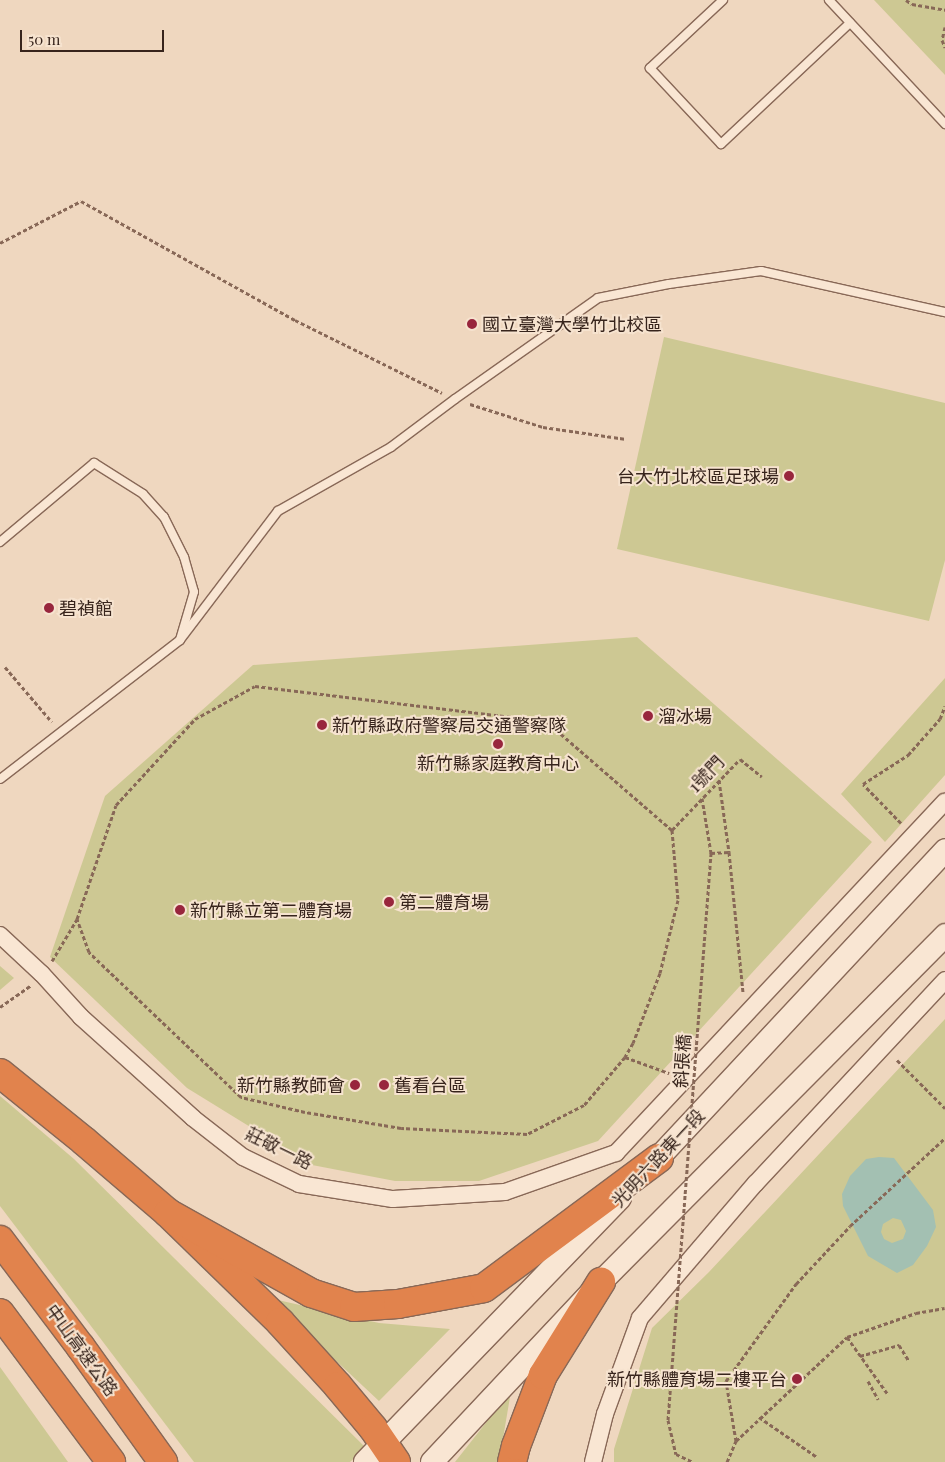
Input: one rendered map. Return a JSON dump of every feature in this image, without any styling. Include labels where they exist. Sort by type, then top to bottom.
[{"type":"highway","points":[[0,1073],[84,1141],[168,1213],[280,1322],[338,1386],[381,1456]]},
{"type":"highway","points":[[168,1213],[311,1294],[354,1307],[398,1304],[484,1288],[659,1158]]},
{"type":"highway","name":"中山高速公路","points":[[0,1240],[80,1346],[162,1462]]},
{"type":"highway","points":[[512,1462],[516,1446],[543,1375],[601,1282]]},
{"type":"highway","points":[[0,1313],[111,1462]]},
{"type":"main road","name":"光明六路東一段","points":[[381,1456],[945,850]]},
{"type":"main road","points":[[432,1462],[601,1282],[945,935]]},
{"type":"street","name":"光明六路東一段","points":[[616,1153],[945,802]]},
{"type":"street","name":"莊敬一路","points":[[0,935],[42,974],[81,1017],[193,1118],[243,1157],[299,1184],[393,1199],[505,1192],[616,1153]]},
{"type":"street","points":[[920,962],[945,952]]},
{"type":"street","points":[[592,1462],[605,1414],[640,1318],[755,1184],[945,980]]},
{"type":"lane","points":[[722,0],[650,68],[721,144],[850,23]]},
{"type":"lane","points":[[829,0],[945,124]]},
{"type":"lane","points":[[0,779],[180,640],[278,511],[391,447],[455,399],[598,298],[669,284],[761,271],[945,312]]},
{"type":"lane","points":[[0,542],[94,463],[143,494],[164,517],[184,557],[194,592],[180,640]]},
{"type":"path","points":[[906,0],[912,4],[945,10]]},
{"type":"path","points":[[945,27],[942,40],[945,47]]},
{"type":"path","points":[[0,243],[81,201],[294,320],[455,399],[543,428],[626,439]]},
{"type":"path","points":[[5,667],[61,732]]},
{"type":"path","points":[[50,963],[77,920],[116,805],[195,719],[254,686],[546,721],[672,830],[678,900],[660,974],[633,1044],[625,1057],[584,1105],[527,1134],[401,1128],[305,1112],[241,1097],[89,952],[77,920]]},
{"type":"path","points":[[901,824],[863,784],[908,755],[940,719],[945,706]]},
{"type":"path","name":"1號門","points":[[672,830],[740,759],[762,778]]},
{"type":"path","points":[[719,780],[729,852],[743,999]]},
{"type":"path","name":"斜張橋","points":[[693,1462],[676,1454],[668,1420],[712,853],[702,798]]},
{"type":"path","points":[[712,853],[729,852]]},
{"type":"path","points":[[0,1007],[34,983]]},
{"type":"path","points":[[625,1057],[675,1076]]},
{"type":"path","points":[[897,1060],[945,1108]]},
{"type":"path","points":[[736,1441],[726,1381],[796,1284],[850,1226],[945,1138]]},
{"type":"path","points":[[727,1462],[736,1441],[847,1337],[916,1313],[945,1308]]},
{"type":"path","points":[[847,1337],[887,1393]]},
{"type":"path","points":[[860,1356],[898,1345],[909,1361]]},
{"type":"path","points":[[868,1380],[878,1398]]},
{"type":"path","points":[[759,1418],[817,1457]]},
{"type":"shaded area","points":[[874,0],[945,0],[945,75]]},
{"type":"shaded area","name":"台大竹北校區足球場","points":[[664,337],[945,403],[945,560],[929,621],[617,549]]},
{"type":"shaded area","points":[[637,637],[872,842],[598,1141],[479,1181],[395,1181],[312,1165],[187,1088],[50,957],[105,796],[253,665]]},
{"type":"shaded area","points":[[945,678],[945,775],[885,842],[841,794]]},
{"type":"shaded area","points":[[0,966],[14,978],[0,990]]},
{"type":"shaded area","points":[[945,1019],[945,1462],[614,1462],[614,1449],[652,1328],[709,1272]]},
{"type":"shaded area","points":[[0,1096],[74,1159],[366,1448],[350,1462],[194,1462],[0,1206]]},
{"type":"shaded area","points":[[879,1157],[894,1158],[933,1210],[936,1227],[927,1246],[913,1265],[897,1273],[868,1256],[843,1206],[842,1194],[850,1176],[866,1159]],"holes":[[[893,1218],[901,1220],[906,1231],[903,1239],[892,1243],[884,1239],[881,1232],[883,1224]]]},
{"type":"shaded area","points":[[269,1298],[379,1323],[450,1329],[379,1401]]},
{"type":"shaded area","points":[[0,1367],[68,1462],[0,1462]]},
{"type":"shaded area","points":[[511,1391],[499,1462],[455,1462]]},
{"type":"place","name":"國立臺灣大學竹北校區","points":[[472,324]]},
{"type":"place","name":"台大竹北校區足球場","points":[[789,476]]},
{"type":"place","name":"碧禎館","points":[[49,608]]},
{"type":"place","name":"溜冰場","points":[[648,716]]},
{"type":"place","name":"新竹縣政府警察局交通警察隊","points":[[322,725]]},
{"type":"place","name":"新竹縣家庭教育中心","points":[[498,744]]},
{"type":"place","name":"第二體育場","points":[[389,902]]},
{"type":"place","name":"新竹縣立第二體育場","points":[[180,910]]},
{"type":"place","name":"新竹縣教師會","points":[[355,1085]]},
{"type":"place","name":"舊看台區","points":[[384,1085]]},
{"type":"place","name":"新竹縣體育場二樓平台","points":[[797,1379]]}]
